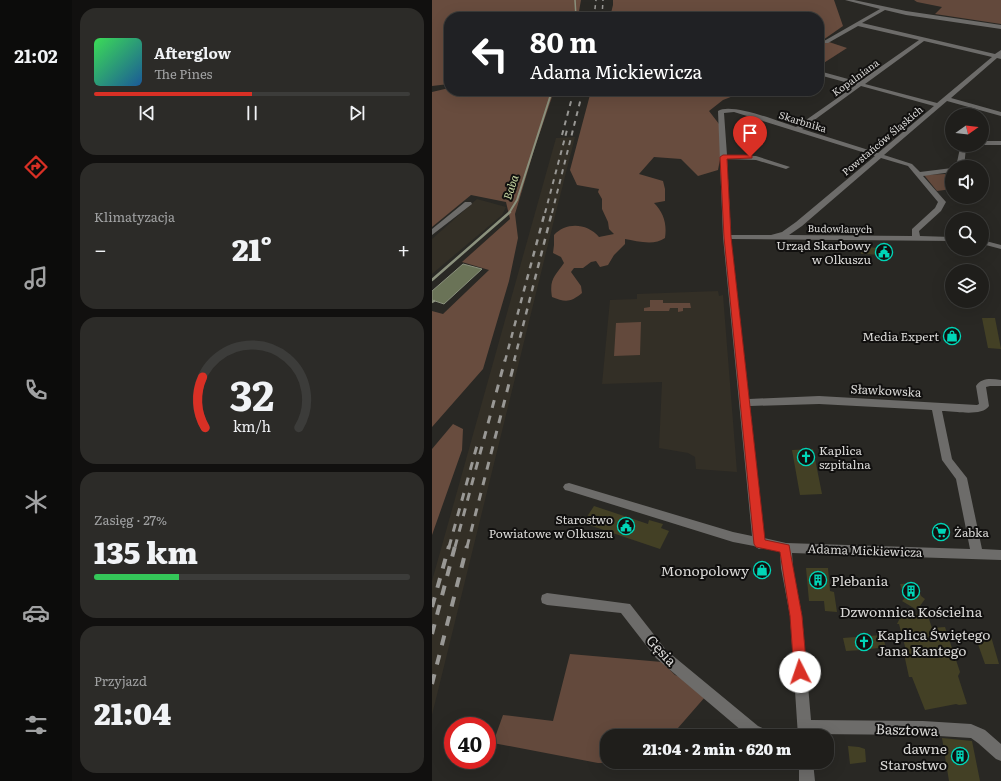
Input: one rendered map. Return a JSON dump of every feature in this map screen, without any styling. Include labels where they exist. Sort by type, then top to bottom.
[{"type":"street","points":[[847,0],[883,9],[1001,27]]},
{"type":"street","points":[[826,42],[883,9]]},
{"type":"street","points":[[858,24],[999,55]]},
{"type":"street","name":"Kopalniana","points":[[798,129],[923,39]]},
{"type":"street","name":"Powstańców Śląskich","points":[[773,237],[785,234],[791,230],[879,154],[999,55]]},
{"type":"street","points":[[824,74],[938,105]]},
{"type":"street","points":[[946,99],[1001,114]]},
{"type":"street","name":"Skarbnika","points":[[723,157],[721,111],[734,110],[879,154],[910,165],[942,202],[938,209],[915,231],[916,239]]},
{"type":"street","points":[[989,143],[1001,143]]},
{"type":"street","points":[[760,544],[728,237],[723,157],[756,158],[786,167]]},
{"type":"street","points":[[918,174],[945,171]]},
{"type":"street","points":[[432,233],[468,204]]},
{"type":"street","name":"Budowlanych","points":[[728,237],[945,239]]},
{"type":"street","points":[[989,244],[1001,247]]},
{"type":"street","name":"Sławkowska","points":[[745,403],[819,400],[978,409],[984,406],[981,386],[988,382],[1001,383]]},
{"type":"street","points":[[936,406],[947,460],[961,478],[977,554]]},
{"type":"street","name":"Adama Mickiewicza","points":[[569,487],[760,544],[786,548],[1001,555]]},
{"type":"street","points":[[786,548],[787,568],[796,616],[805,729]]},
{"type":"street","name":"Gęsia","points":[[547,599],[625,608],[661,654],[749,729]]},
{"type":"street","name":"Basztowa","points":[[834,730],[923,728],[971,731],[984,738],[1001,754]]},
{"type":"street","points":[[806,769],[807,781]]},
{"type":"shaded area","points":[[432,0],[581,0],[579,12],[444,12],[444,85],[432,86]]},
{"type":"shaded area","points":[[613,0],[834,0],[843,26],[824,39],[824,12],[611,12]]},
{"type":"shaded area","points":[[914,0],[1001,0],[1001,24],[935,14],[942,7],[917,2]]},
{"type":"shaded area","points":[[824,40],[847,48],[824,63]]},
{"type":"shaded area","points":[[444,89],[444,96],[552,96],[515,214],[518,238],[509,281],[483,369],[432,427],[432,311],[443,314],[489,270],[462,262],[510,219],[506,202],[471,195],[432,227],[432,92]]},
{"type":"shaded area","points":[[590,96],[733,96],[723,100],[709,111],[719,124],[721,154],[718,170],[698,176],[681,159],[654,157],[639,174],[663,181],[665,201],[654,203],[664,219],[666,228],[665,238],[656,242],[640,242],[625,239],[625,244],[614,255],[608,265],[600,267],[596,261],[591,262],[583,268],[574,268],[571,272],[581,286],[582,293],[574,299],[564,301],[552,297],[551,291],[552,282],[555,275],[564,263],[561,257],[553,253],[554,235],[570,226],[589,229],[599,237],[614,234],[609,229],[608,222],[602,209],[602,199],[598,192],[599,189],[577,185],[570,170]]},
{"type":"shaded area","points":[[575,137],[432,715],[432,581],[556,138]]},
{"type":"shaded area","points":[[945,174],[945,190],[937,191],[924,175]]},
{"type":"shaded area","points":[[477,199],[506,207],[502,215],[432,274],[432,239]]},
{"type":"shaded area","points":[[463,264],[482,269],[444,304],[432,300],[432,291]]},
{"type":"shaded area","points":[[718,291],[719,296],[723,295],[737,472],[696,469],[695,457],[688,453],[659,448],[662,382],[602,384],[610,300],[637,299],[637,294]]},
{"type":"shaded area","points":[[650,300],[663,300],[663,303],[690,303],[691,308],[683,308],[683,311],[678,312],[678,308],[670,308],[669,311],[644,311],[644,308],[650,307]]},
{"type":"shaded area","points":[[641,322],[640,355],[614,356],[616,323]]},
{"type":"shaded area","points":[[453,424],[463,429],[462,450],[432,535],[432,449]]},
{"type":"shaded area","points":[[570,654],[662,662],[675,675],[680,677],[705,697],[677,729],[600,729],[600,763],[496,744],[496,735],[503,715],[553,721]]},
{"type":"building","points":[[860,247],[883,248],[884,255],[861,254]]},
{"type":"building","points":[[982,318],[995,318],[1001,349],[988,348]]},
{"type":"building","points":[[813,449],[822,494],[800,495],[792,450]]},
{"type":"building","name":"Starostwo Powiatowe w Olkuszu","points":[[594,506],[648,524],[649,520],[663,524],[661,528],[669,531],[660,549],[583,523]]},
{"type":"building","name":"Plebania","points":[[806,568],[828,568],[830,591],[834,592],[837,612],[825,611],[824,601],[809,601]]},
{"type":"building","name":"Dzwonnica Kościelna","points":[[916,583],[921,596],[925,599],[917,610],[902,601],[905,598],[900,584]]},
{"type":"building","points":[[927,613],[932,628],[945,627],[960,672],[958,676],[967,704],[956,704],[925,710],[912,677],[909,677],[904,654],[907,654],[899,624],[897,624],[901,616]]},
{"type":"building","points":[[974,633],[990,633],[999,664],[985,664]]},
{"type":"building","name":"Kaplica Świętego Jana Kantego","points":[[882,635],[886,647],[846,651],[843,638]]},
{"type":"building","name":"dawne Starostwo","points":[[942,738],[972,741],[980,781],[949,781]]},
{"type":"building","points":[[848,746],[865,749],[866,762],[850,764]]},
{"type":"waterway","name":"Baba","points":[[575,0],[576,12]]},
{"type":"waterway","name":"Baba","points":[[509,213],[517,200],[550,96]]},
{"type":"waterway","name":"Baba","points":[[432,280],[509,213]]},
{"type":"railway","points":[[595,12],[596,0]]},
{"type":"railway","points":[[602,12],[603,0]]},
{"type":"railway","points":[[562,135],[572,96]]},
{"type":"railway","points":[[552,213],[581,96]]},
{"type":"railway","points":[[545,213],[567,130]]},
{"type":"railway","points":[[505,361],[545,212]]},
{"type":"railway","points":[[514,361],[552,212]]},
{"type":"railway","points":[[455,547],[505,360]]},
{"type":"railway","points":[[467,547],[515,360]]},
{"type":"railway","points":[[449,547],[478,442]]},
{"type":"railway","points":[[432,607],[449,546]]},
{"type":"railway","points":[[432,634],[455,546]]},
{"type":"railway","points":[[432,684],[467,546]]},
{"type":"place","name":"Urząd Skarbowy w Olkuszu","points":[[884,252]]},
{"type":"place","name":"Media Expert","points":[[952,336]]},
{"type":"place","name":"Kaplica szpitalna","points":[[806,457]]},
{"type":"place","name":"Starostwo Powiatowe w Olkuszu","points":[[626,526]]},
{"type":"place","name":"Żabka","points":[[941,532]]},
{"type":"place","name":"Monopolowy","points":[[762,570]]},
{"type":"place","name":"Plebania","points":[[818,580]]},
{"type":"place","name":"Dzwonnica Kościelna","points":[[911,591]]},
{"type":"place","name":"Kaplica Świętego Jana Kantego","points":[[864,642]]},
{"type":"place","name":"dawne Starostwo","points":[[960,756]]},
{"type":"route","points":[[750,157],[723,157],[728,237],[760,544],[786,548],[787,568],[796,616],[800,672]]}]
